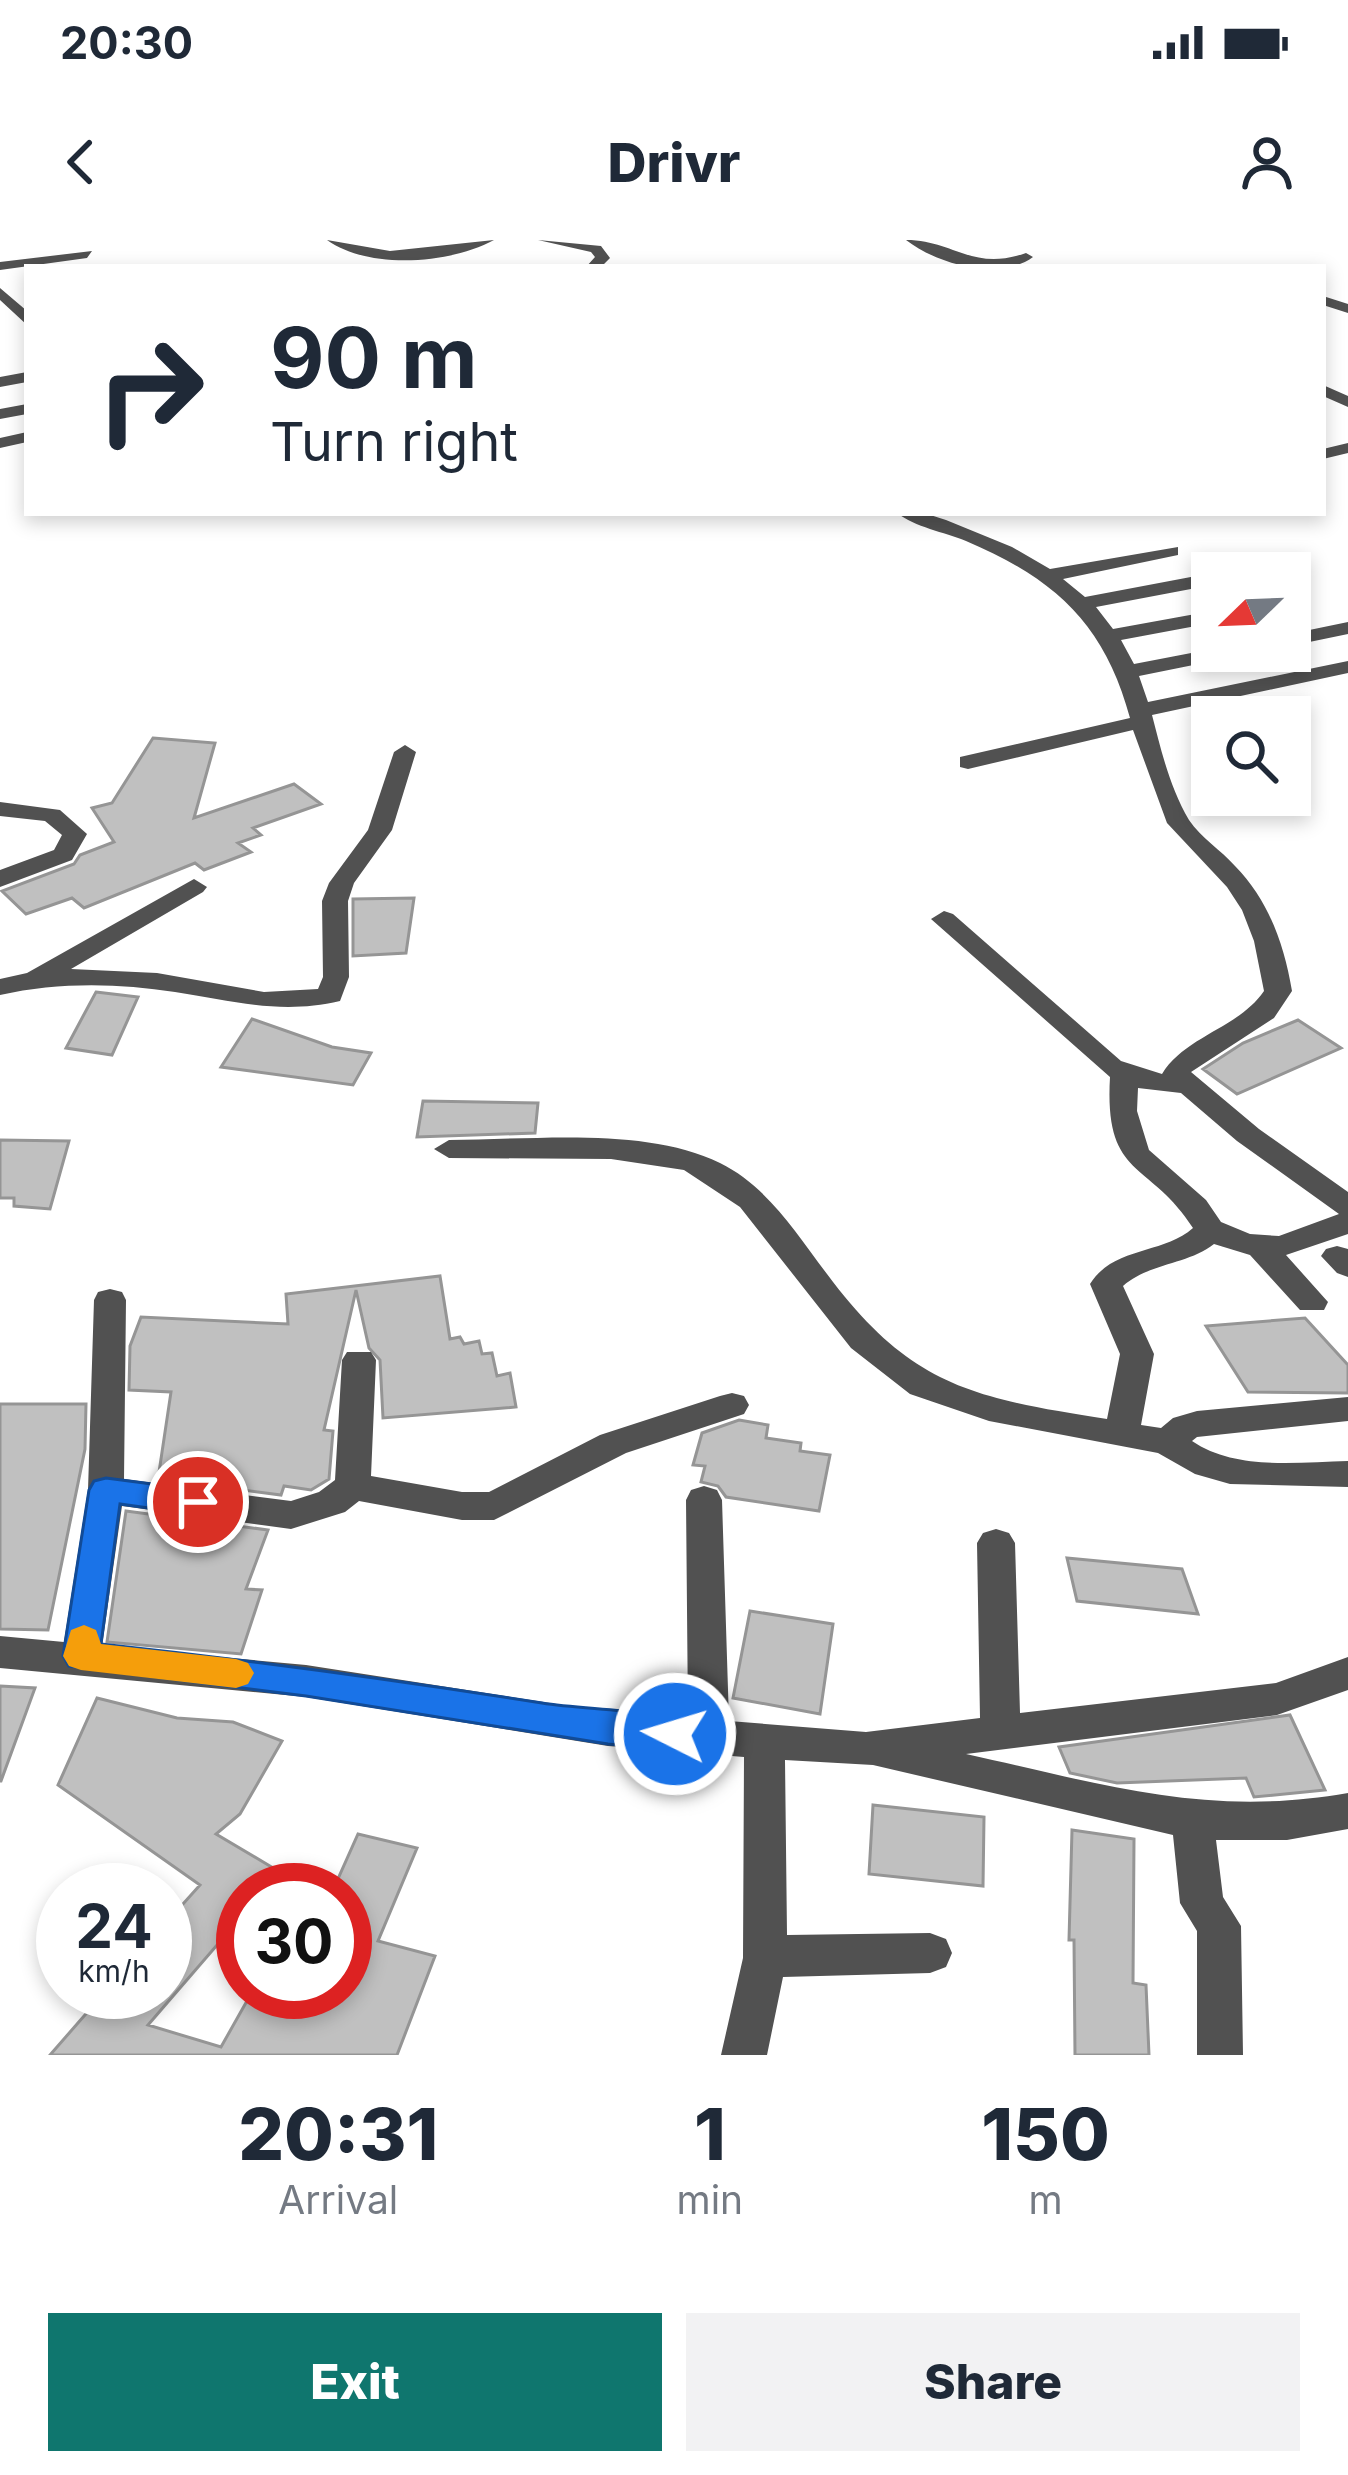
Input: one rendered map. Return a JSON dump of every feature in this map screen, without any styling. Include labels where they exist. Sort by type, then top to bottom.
[{"type":"street","points":[[334,240],[364,254],[394,255],[488,240]]},
{"type":"street","points":[[545,240],[589,248],[603,258],[596,264]]},
{"type":"street","points":[[589,248],[611,240]]},
{"type":"street","points":[[913,240],[940,254],[982,264]]},
{"type":"street","points":[[0,266],[87,254]]},
{"type":"street","points":[[1013,264],[1026,256]]},
{"type":"street","points":[[2,297],[24,318]]},
{"type":"street","points":[[915,516],[973,535],[1047,575],[1106,636],[1127,672],[1180,826],[1234,879],[1256,910],[1272,946],[1278,991],[1264,1012],[1180,1066],[1177,1073],[1184,1085],[1348,1208]]},
{"type":"street","points":[[1047,575],[1171,551]]},
{"type":"street","points":[[1079,604],[1191,583]]},
{"type":"street","points":[[1106,636],[1191,621]]},
{"type":"street","points":[[1311,636],[1348,628]]},
{"type":"street","points":[[1127,672],[1191,659]]},
{"type":"street","points":[[968,762],[1348,667]]},
{"type":"street","points":[[38,977],[158,980],[264,1002],[302,1004],[330,995],[336,977],[335,902],[342,883],[380,830],[405,752]]},
{"type":"street","points":[[0,809],[40,811],[75,834],[63,855],[0,879]]},
{"type":"street","points":[[0,987],[38,977],[194,886]]},
{"type":"street","points":[[944,919],[1124,1075],[1184,1085]]},
{"type":"street","points":[[1124,1075],[1123,1133],[1145,1167],[1202,1214],[1210,1229],[1262,1249],[1312,1302]]},
{"type":"street","points":[[449,1149],[627,1153],[691,1161],[725,1178],[761,1208],[858,1334],[896,1370],[946,1398],[1168,1442],[1190,1460],[1228,1471],[1348,1474]]},
{"type":"street","points":[[1262,1249],[1290,1246],[1348,1222]]},
{"type":"street","points":[[1122,1433],[1137,1354],[1106,1284],[1120,1271],[1202,1242],[1210,1229]]},
{"type":"street","points":[[81,1656],[106,1490],[110,1300]]},
{"type":"street","points":[[353,1486],[359,1360]]},
{"type":"street","points":[[106,1490],[290,1514],[332,1502],[353,1486],[462,1506],[494,1506],[613,1444],[732,1406]]},
{"type":"street","points":[[1168,1442],[1185,1427],[1197,1424],[1348,1409]]},
{"type":"street","points":[[704,1500],[709,1737]]},
{"type":"street","points":[[996,1543],[1000,1733]]},
{"type":"street","points":[[0,1652],[81,1656],[306,1681],[608,1729],[866,1749],[1192,1819],[1287,1822],[1348,1811]]},
{"type":"street","points":[[866,1749],[1276,1699],[1348,1673]]},
{"type":"street","points":[[744,2055],[765,1958],[764,1742]]},
{"type":"street","points":[[1192,1819],[1202,1903],[1219,1925],[1220,2055]]},
{"type":"street","points":[[765,1958],[930,1953]]},
{"type":"building","points":[[153,738],[215,743],[194,818],[294,784],[321,804],[253,828],[261,835],[238,843],[251,852],[204,870],[195,863],[84,908],[72,898],[26,914],[2,891],[74,864],[80,855],[114,842],[92,808],[112,803]]},
{"type":"building","points":[[414,898],[406,953],[353,956],[353,899]]},
{"type":"building","points":[[96,992],[138,997],[112,1055],[66,1048]]},
{"type":"building","points":[[252,1019],[332,1047],[371,1053],[353,1085],[221,1067]]},
{"type":"building","points":[[1298,1020],[1341,1048],[1237,1094],[1203,1069],[1243,1043]]},
{"type":"building","points":[[423,1101],[538,1103],[535,1133],[417,1137]]},
{"type":"building","points":[[0,1140],[69,1141],[50,1209],[14,1206],[14,1198],[0,1198]]},
{"type":"building","points":[[440,1276],[450,1339],[460,1337],[464,1344],[479,1341],[482,1354],[492,1353],[497,1376],[510,1373],[516,1407],[383,1418],[380,1360],[369,1348],[356,1290],[324,1430],[333,1431],[329,1479],[311,1490],[284,1486],[281,1495],[158,1479],[171,1392],[129,1390],[130,1346],[141,1317],[288,1324],[286,1294]]},
{"type":"building","points":[[1305,1318],[1348,1365],[1348,1393],[1248,1392],[1206,1326]]},
{"type":"building","points":[[0,1404],[86,1404],[85,1449],[48,1630],[0,1629]]},
{"type":"building","points":[[739,1420],[768,1425],[766,1438],[801,1443],[800,1451],[830,1455],[819,1511],[726,1497],[718,1486],[701,1482],[705,1466],[693,1465],[702,1433]]},
{"type":"building","points":[[126,1511],[268,1530],[246,1589],[262,1590],[241,1654],[107,1642]]},
{"type":"building","points":[[1067,1558],[1182,1569],[1198,1614],[1077,1601]]},
{"type":"building","points":[[750,1611],[833,1624],[820,1714],[733,1698]]},
{"type":"building","points":[[0,1686],[35,1688],[1,1781],[0,1781]]},
{"type":"building","points":[[97,1698],[177,1718],[233,1722],[282,1741],[240,1814],[216,1834],[265,1863],[216,1863],[216,1946],[192,1974],[192,1894],[200,1885],[192,1879],[192,1863],[169,1863],[58,1785]]},
{"type":"building","points":[[1290,1715],[1325,1790],[1254,1797],[1246,1778],[1117,1783],[1070,1773],[1059,1747]]},
{"type":"building","points":[[873,1805],[984,1817],[983,1886],[869,1874]]},
{"type":"building","points":[[1072,1830],[1134,1839],[1133,1983],[1146,1985],[1149,2055],[1075,2055],[1074,1940],[1069,1940]]},
{"type":"building","points":[[358,1834],[417,1848],[378,1941],[435,1956],[397,2055],[50,2055],[81,2019],[153,2019],[148,2025],[221,2047],[237,2019],[372,2019],[372,1863],[345,1863]]},
{"type":"slow traffic","points":[[84,1640],[81,1656],[236,1673]]},
{"type":"route","points":[[198,1502],[106,1490],[81,1656],[306,1681],[608,1729],[675,1734]]}]
